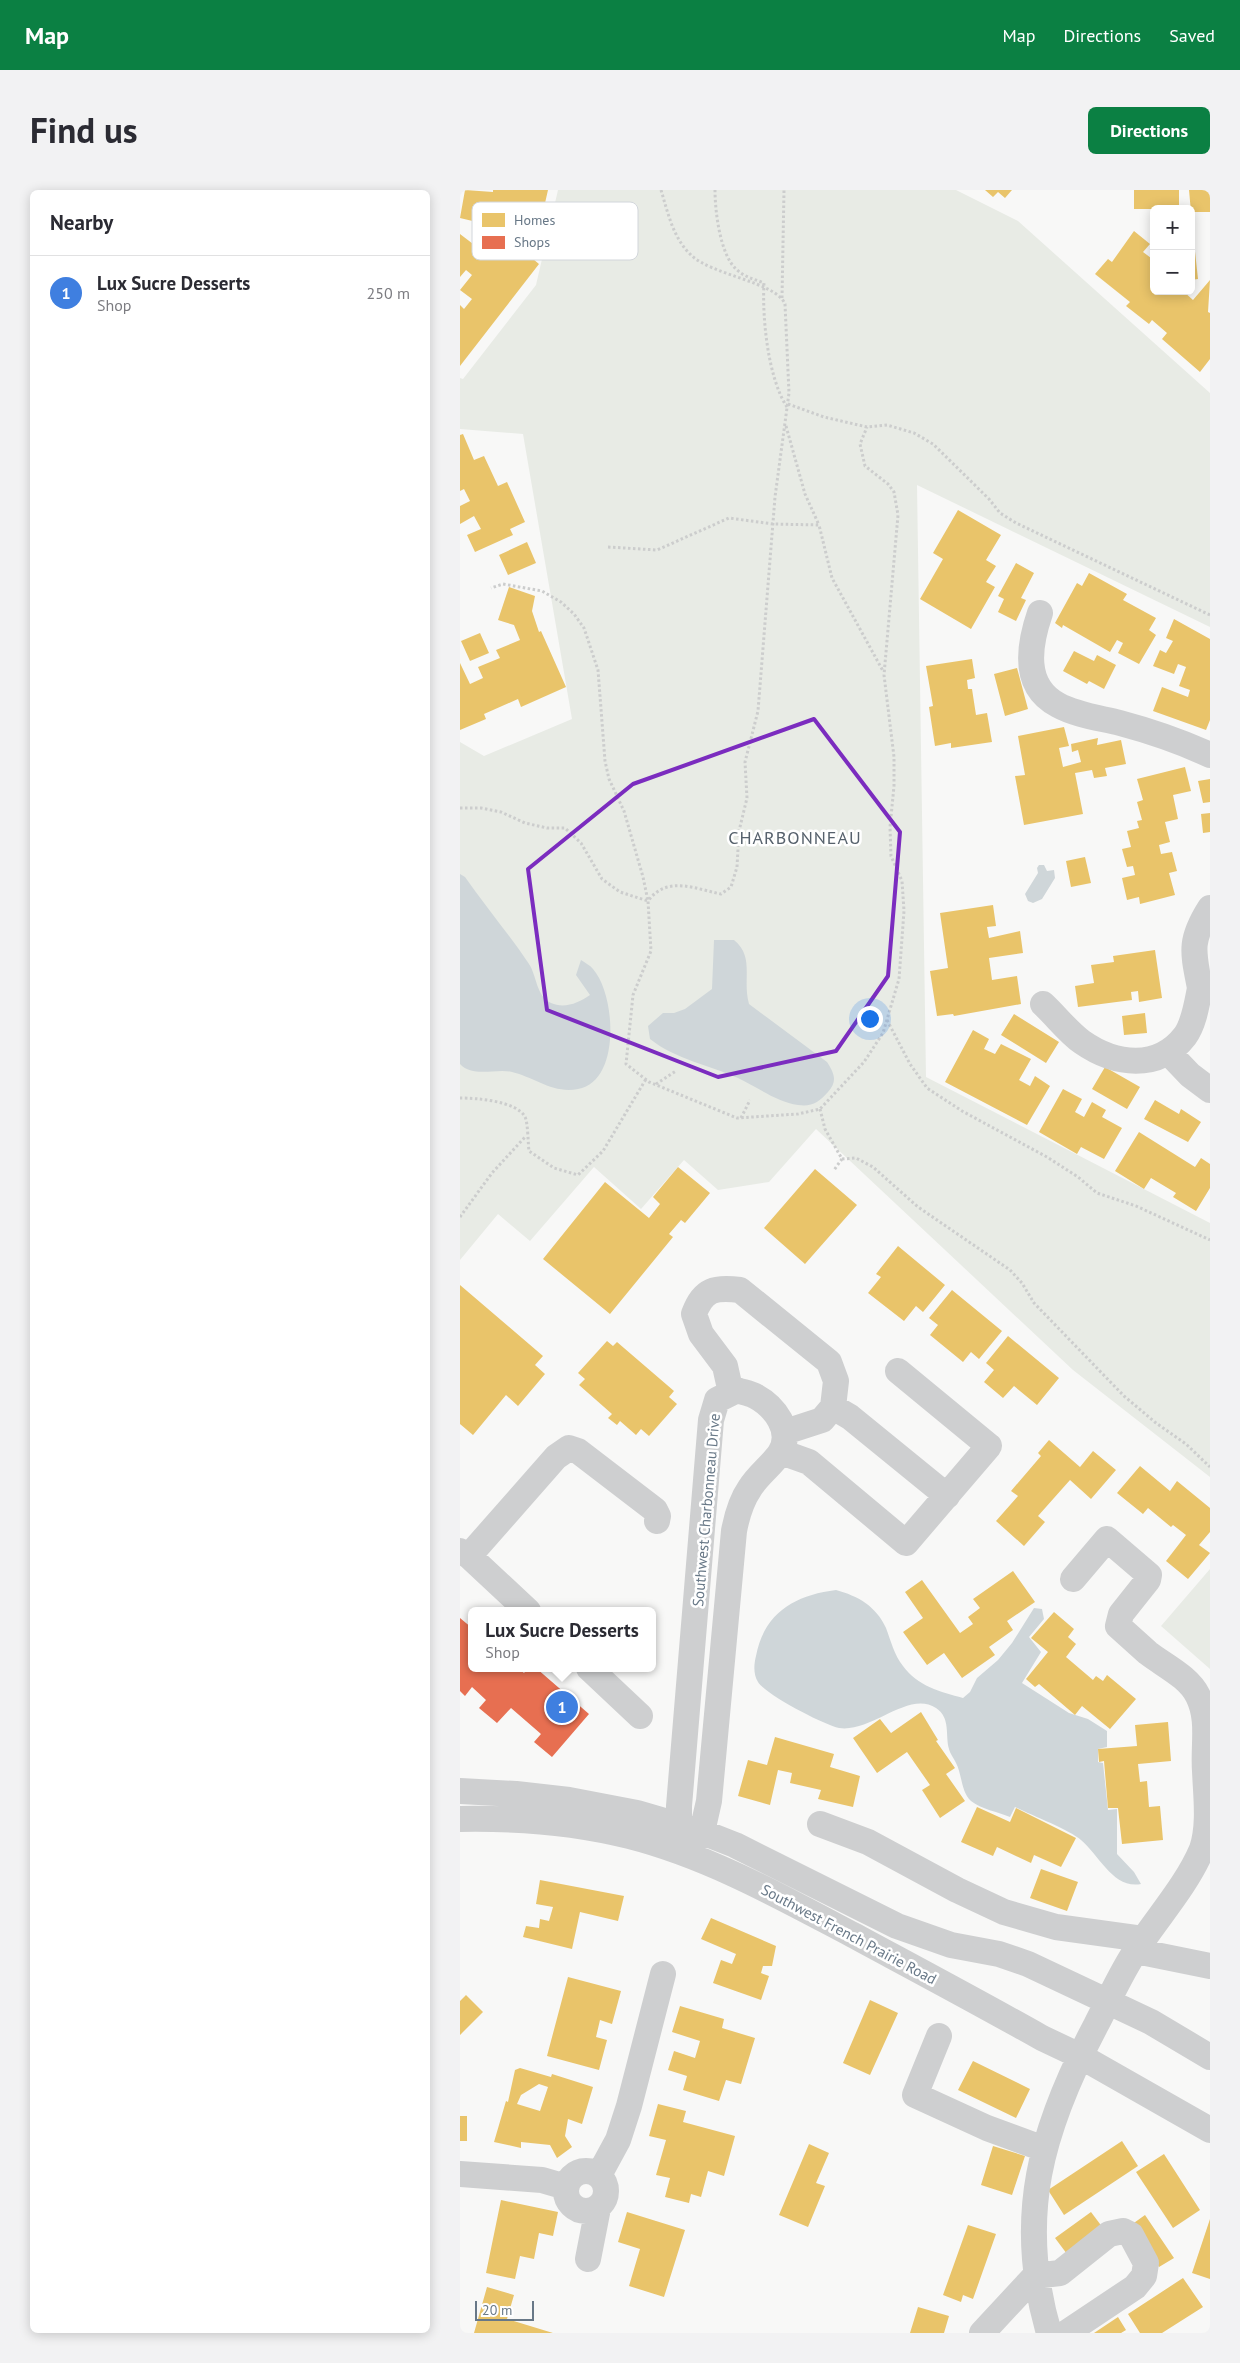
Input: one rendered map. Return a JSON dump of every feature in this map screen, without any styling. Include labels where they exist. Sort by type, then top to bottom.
[{"type":"street","points":[[1040,613],[1033,635],[1030,657],[1033,677],[1042,693],[1057,705],[1073,712],[1141,729],[1210,755]]},
{"type":"street","points":[[1043,1004],[1080,1041],[1111,1057],[1129,1061],[1148,1061],[1169,1053],[1186,1035],[1205,990],[1192,950],[1198,928],[1210,908]]},
{"type":"street","points":[[1169,1053],[1190,1075],[1210,1090]]},
{"type":"street","points":[[731,1393],[725,1366],[701,1334],[694,1314],[698,1302],[707,1292],[724,1288],[740,1290],[829,1362],[836,1382],[833,1407],[822,1420],[783,1442],[906,1543],[989,1446],[898,1371]]},
{"type":"street","name":"Southwest Charbonneau Drive","points":[[685,1853],[691,1829],[709,1801],[734,1531],[739,1508],[750,1487],[783,1442],[779,1417],[754,1396],[736,1390],[717,1400],[711,1420],[679,1806],[691,1829]]},
{"type":"street","points":[[833,1407],[850,1417],[947,1496]]},
{"type":"street","points":[[524,1607],[465,1554],[556,1457],[570,1448],[578,1451],[655,1510],[658,1516],[657,1521]]},
{"type":"street","points":[[1049,2333],[1035,2276],[1033,2213],[1035,2192],[1044,2148],[1058,2106],[1080,2056],[1108,2001],[1140,1945],[1192,1868],[1203,1848],[1208,1827],[1204,1768],[1206,1729],[1204,1711],[1198,1695],[1188,1682],[1147,1652],[1118,1626],[1122,1614],[1148,1580],[1149,1575],[1147,1571],[1107,1539],[1073,1579]]},
{"type":"street","points":[[593,1672],[640,1716]]},
{"type":"street","name":"Southwest French Prairie Road","points":[[460,1791],[516,1794],[569,1800],[636,1814],[691,1829],[735,1845],[897,1926],[951,1945],[999,1954],[1028,1964],[1151,2022],[1210,2057]]},
{"type":"street","name":"Southwest French Prairie Road","points":[[460,1819],[513,1818],[579,1826],[629,1836],[685,1853],[791,1902],[1042,2038],[1080,2056],[1210,2130]]},
{"type":"street","points":[[820,1824],[868,1842],[957,1890],[1004,1912],[1056,1927],[1140,1945],[1210,1966]]},
{"type":"street","points":[[599,2176],[618,2140],[629,2106],[662,1974]]},
{"type":"street","points":[[939,2036],[915,2095],[987,2128],[1044,2148]]},
{"type":"street","points":[[588,2259],[598,2208],[606,2197],[606,2187],[599,2176],[591,2171],[578,2172],[570,2178],[566,2187],[566,2197],[570,2205],[581,2211],[590,2212],[598,2208]]},
{"type":"street","points":[[460,2174],[542,2180],[566,2187]]},
{"type":"street","points":[[982,2333],[1035,2276],[1060,2273],[1109,2234],[1122,2231],[1131,2235],[1146,2263],[1144,2276],[1136,2287],[1066,2333]]},
{"type":"path","points":[[661,190],[671,224],[682,244],[692,256],[704,266],[764,288],[782,298]]},
{"type":"path","points":[[715,190],[724,251],[729,262],[744,276],[764,283],[765,317],[775,376],[781,398],[788,406],[867,427],[887,425],[914,433],[933,444],[990,499],[1000,513],[1016,523],[1210,615]]},
{"type":"path","points":[[648,901],[654,892],[672,886],[692,886],[722,894],[731,887],[737,867],[739,831],[747,798],[744,762],[758,711],[773,524],[789,393],[785,304],[782,298],[784,190]]},
{"type":"path","points":[[785,423],[805,494],[819,525],[832,578],[884,672]]},
{"type":"path","points":[[492,588],[503,584],[542,592],[561,602],[574,614],[584,628],[598,670],[605,761],[609,779],[624,811],[643,877],[651,926],[652,951],[633,995],[626,1064],[655,1084],[712,1109],[741,1118],[798,1114],[820,1109],[864,1062],[883,1033],[900,980],[904,912],[902,881],[891,856],[890,827],[894,786],[894,757],[884,672],[898,515],[894,492],[888,484],[865,466],[860,444],[867,427]]},
{"type":"path","points":[[608,548],[657,550],[729,518],[773,524],[819,525]]},
{"type":"path","points":[[460,808],[481,808],[500,812],[525,824],[547,828],[565,828],[581,843],[602,879],[620,892],[648,901]]},
{"type":"path","points":[[887,1020],[910,1064],[927,1088],[962,1111],[1047,1157],[1078,1177],[1098,1193],[1136,1206],[1210,1240]]},
{"type":"path","points":[[655,1084],[676,1071]]},
{"type":"path","points":[[460,1098],[500,1103],[518,1110],[526,1118],[526,1136],[529,1152],[554,1168],[578,1175],[603,1151],[646,1079]]},
{"type":"path","points":[[741,1118],[750,1100]]},
{"type":"path","points":[[820,1109],[825,1129],[842,1159]]},
{"type":"path","points":[[460,1217],[492,1173],[526,1136]]},
{"type":"path","points":[[834,1170],[842,1159],[856,1158],[873,1167],[918,1207],[1010,1270],[1022,1282],[1034,1303],[1124,1396],[1156,1423],[1186,1444],[1210,1467]]},
{"type":"highlighted area","points":[[814,719],[900,832],[888,976],[836,1051],[718,1077],[547,1010],[528,869],[633,784]]},
{"type":"shaded area","points":[[558,190],[956,190],[1018,221],[1210,393],[1210,627],[917,485],[926,1077],[1210,1223],[1210,1477],[1073,1370],[816,1129],[769,1182],[718,1190],[684,1160],[641,1209],[594,1167],[530,1241],[498,1214],[460,1260],[460,742],[484,756],[572,719],[523,434],[460,429],[460,378],[463,379],[536,285],[542,260],[638,260],[638,202],[555,202]]},
{"type":"shaded area","points":[[1039,865],[1044,865],[1047,871],[1054,870],[1055,878],[1042,899],[1033,903],[1028,901],[1025,894],[1038,873],[1037,868]]},
{"type":"shaded area","points":[[460,874],[465,877],[529,964],[542,996],[546,1000],[556,1005],[566,1005],[576,1003],[590,995],[576,975],[581,960],[593,969],[601,981],[610,1017],[610,1036],[608,1055],[602,1071],[592,1083],[578,1089],[560,1089],[512,1072],[471,1071],[460,1064]]},
{"type":"shaded area","points":[[714,940],[734,940],[744,954],[749,1004],[827,1062],[833,1073],[834,1081],[825,1096],[818,1101],[803,1105],[782,1101],[727,1073],[670,1052],[650,1039],[648,1026],[663,1013],[674,1013],[685,1009],[712,989]]},
{"type":"shaded area","points":[[1210,1569],[1210,1669],[1161,1626]]},
{"type":"shaded area","points":[[836,1590],[852,1595],[872,1608],[882,1620],[897,1657],[915,1679],[930,1687],[963,1698],[970,1692],[977,1678],[998,1660],[1012,1643],[1034,1608],[1042,1609],[1044,1619],[1029,1637],[1041,1652],[1022,1683],[1069,1713],[1088,1719],[1107,1731],[1107,1747],[1098,1749],[1098,1762],[1103,1763],[1108,1810],[1117,1809],[1117,1854],[1134,1872],[1141,1884],[1131,1884],[1122,1881],[1108,1870],[1081,1840],[1060,1827],[1015,1807],[1010,1817],[971,1801],[965,1793],[958,1767],[950,1751],[946,1722],[941,1712],[936,1708],[925,1704],[914,1704],[864,1724],[851,1728],[839,1728],[796,1709],[763,1688],[755,1676],[754,1669],[760,1641],[766,1628],[784,1609],[795,1602],[807,1596]]},
{"type":"building: Homes","points":[[465,190],[493,192],[493,190],[548,190],[545,202],[472,202],[472,221],[460,218]]},
{"type":"building: Homes","points":[[985,190],[1012,190],[1005,198],[998,192],[993,197]]},
{"type":"building: Homes","points":[[1134,190],[1179,190],[1179,205],[1150,205],[1150,209],[1134,209]]},
{"type":"building: Homes","points":[[1189,190],[1210,190],[1210,212],[1195,212],[1195,205],[1190,205]]},
{"type":"building: Homes","points":[[1134,231],[1150,244],[1143,252],[1150,257],[1150,295],[1187,295],[1193,300],[1210,280],[1208,312],[1210,313],[1210,359],[1200,372],[1162,339],[1167,333],[1152,320],[1149,324],[1126,306],[1130,302],[1095,274],[1108,259],[1112,262]]},
{"type":"building: Homes","points":[[460,234],[472,243],[472,260],[534,260],[539,264],[460,366],[460,305],[464,309],[472,299],[460,290],[472,275],[466,270],[460,277]]},
{"type":"building: Homes","points":[[1195,251],[1198,279],[1195,279]]},
{"type":"building: Homes","points":[[463,434],[474,460],[484,456],[498,486],[507,482],[525,522],[510,529],[513,535],[475,552],[467,535],[481,529],[474,516],[460,524],[460,506],[470,501],[464,489],[460,491],[460,435]]},
{"type":"building: Homes","points":[[958,510],[1001,535],[986,560],[996,566],[986,582],[995,587],[971,629],[920,599],[943,559],[933,553]]},
{"type":"building: Homes","points":[[527,542],[536,563],[508,575],[499,555]]},
{"type":"building: Homes","points":[[1016,563],[1034,573],[1021,598],[1026,600],[1016,621],[998,612],[1004,599],[998,596]]},
{"type":"building: Homes","points":[[1089,573],[1127,594],[1123,600],[1156,618],[1149,630],[1156,635],[1139,664],[1118,653],[1123,643],[1117,640],[1110,652],[1063,625],[1062,628],[1055,623],[1077,583],[1082,586]]},
{"type":"building: Homes","points":[[509,587],[535,596],[532,611],[539,632],[541,631],[566,687],[521,707],[518,699],[484,714],[486,719],[460,730],[460,663],[470,684],[483,678],[478,667],[500,658],[496,650],[520,640],[514,625],[498,620]]},
{"type":"building: Homes","points":[[1174,619],[1210,639],[1210,720],[1206,730],[1153,711],[1162,687],[1188,697],[1190,690],[1179,686],[1186,667],[1178,664],[1174,674],[1153,666],[1160,650],[1166,653],[1173,641],[1166,638]]},
{"type":"building: Homes","points":[[480,633],[489,653],[470,661],[461,641]]},
{"type":"building: Homes","points":[[1074,651],[1094,661],[1097,655],[1116,665],[1104,689],[1089,681],[1087,684],[1063,671]]},
{"type":"building: Homes","points":[[972,659],[975,678],[967,680],[968,689],[972,689],[976,715],[987,713],[992,742],[951,748],[951,743],[935,746],[929,707],[933,706],[926,666]]},
{"type":"building: Homes","points":[[1017,668],[1028,709],[1005,716],[994,674]]},
{"type":"building: Homes","points":[[1064,727],[1069,746],[1059,748],[1063,767],[1081,762],[1078,750],[1072,752],[1071,744],[1098,738],[1097,745],[1121,740],[1126,764],[1105,768],[1107,776],[1094,778],[1092,770],[1075,773],[1083,814],[1024,825],[1015,776],[1025,775],[1018,736]]},
{"type":"building: Homes","points":[[1185,767],[1191,791],[1173,795],[1178,819],[1165,822],[1170,842],[1159,845],[1161,854],[1172,852],[1177,871],[1169,873],[1175,895],[1140,904],[1139,897],[1127,900],[1122,878],[1135,875],[1133,866],[1127,867],[1122,849],[1131,847],[1127,831],[1139,828],[1137,821],[1142,820],[1137,802],[1143,800],[1137,779]]},
{"type":"building: Homes","points":[[1210,779],[1210,802],[1203,803],[1198,781]]},
{"type":"building: Homes","points":[[1210,813],[1210,832],[1203,833],[1201,814]]},
{"type":"building: Homes","points":[[1085,857],[1091,883],[1071,887],[1066,861]]},
{"type":"building: Homes","points":[[993,905],[996,926],[987,927],[989,938],[1020,931],[1023,953],[989,958],[992,980],[1017,976],[1021,1004],[954,1016],[953,1014],[937,1016],[930,971],[948,968],[940,913]]},
{"type":"building: Homes","points":[[1155,950],[1162,998],[1139,1002],[1138,991],[1131,992],[1132,1000],[1078,1007],[1075,986],[1094,983],[1091,965],[1114,962],[1113,956]]},
{"type":"building: Homes","points":[[1145,1013],[1147,1033],[1124,1035],[1122,1016]]},
{"type":"building: Homes","points":[[1014,1014],[1059,1042],[1046,1063],[1001,1035]]},
{"type":"building: Homes","points":[[973,1030],[989,1039],[984,1049],[995,1054],[1001,1044],[1031,1059],[1019,1080],[1030,1086],[1035,1076],[1050,1086],[1027,1125],[945,1082]]},
{"type":"building: Homes","points":[[1105,1067],[1140,1087],[1127,1109],[1092,1089]]},
{"type":"building: Homes","points":[[1063,1089],[1082,1099],[1075,1112],[1084,1117],[1092,1102],[1106,1110],[1102,1117],[1122,1128],[1104,1159],[1081,1147],[1077,1154],[1039,1132]]},
{"type":"building: Homes","points":[[1155,1100],[1179,1114],[1181,1109],[1201,1122],[1188,1142],[1144,1119]]},
{"type":"building: Homes","points":[[1139,1132],[1195,1167],[1201,1158],[1210,1164],[1210,1188],[1196,1211],[1173,1197],[1176,1193],[1151,1178],[1144,1189],[1115,1171]]},
{"type":"building: Homes","points":[[678,1167],[710,1193],[685,1223],[681,1220],[669,1234],[673,1237],[610,1314],[543,1259],[605,1182],[649,1218],[660,1204],[653,1197]]},
{"type":"building: Homes","points":[[815,1169],[857,1205],[805,1264],[764,1228]]},
{"type":"building: Homes","points":[[898,1246],[945,1285],[923,1312],[916,1306],[904,1321],[868,1293],[881,1277],[876,1274]]},
{"type":"building: Homes","points":[[460,1285],[543,1356],[535,1365],[545,1374],[518,1406],[506,1395],[473,1435],[460,1424]]},
{"type":"building: Homes","points":[[952,1290],[1002,1331],[979,1359],[971,1352],[963,1362],[930,1335],[938,1325],[929,1318]]},
{"type":"building: Homes","points":[[1008,1336],[1059,1378],[1037,1405],[1014,1386],[1003,1398],[984,1382],[994,1370],[986,1363]]},
{"type":"building: Homes","points":[[607,1341],[613,1346],[617,1342],[674,1391],[669,1397],[677,1404],[649,1436],[641,1429],[636,1435],[620,1421],[617,1425],[608,1418],[612,1414],[579,1385],[585,1379],[578,1373]]},
{"type":"building: Homes","points":[[1049,1440],[1080,1467],[1093,1451],[1116,1470],[1091,1499],[1070,1480],[1038,1516],[1045,1522],[1024,1546],[996,1521],[1018,1496],[1011,1491],[1041,1456],[1038,1453]]},
{"type":"building: Homes","points":[[1140,1466],[1170,1491],[1177,1481],[1210,1508],[1210,1532],[1199,1545],[1210,1553],[1188,1579],[1166,1561],[1186,1535],[1173,1525],[1171,1527],[1148,1508],[1143,1514],[1117,1493]]},
{"type":"building: Homes","points":[[1013,1571],[1035,1602],[1007,1621],[1013,1630],[989,1647],[995,1655],[962,1678],[944,1653],[927,1665],[903,1632],[923,1618],[905,1592],[922,1580],[960,1633],[973,1624],[968,1617],[980,1608],[973,1599]]},
{"type":"building: Homes","points":[[1054,1612],[1074,1629],[1068,1637],[1076,1644],[1066,1657],[1093,1680],[1096,1676],[1103,1681],[1107,1675],[1136,1699],[1110,1729],[1082,1706],[1075,1715],[1039,1684],[1035,1687],[1026,1679],[1048,1652],[1031,1638]]},
{"type":"building: Homes","points":[[921,1712],[938,1740],[936,1741],[955,1768],[946,1774],[965,1801],[940,1818],[922,1790],[930,1785],[907,1752],[877,1773],[853,1738],[880,1719],[891,1733]]},
{"type":"building: Homes","points":[[1168,1722],[1171,1761],[1138,1764],[1140,1782],[1147,1781],[1149,1807],[1160,1806],[1163,1840],[1122,1844],[1118,1808],[1108,1808],[1104,1761],[1099,1762],[1098,1749],[1137,1746],[1135,1725]]},
{"type":"building: Homes","points":[[775,1737],[834,1754],[830,1767],[860,1776],[853,1807],[818,1799],[821,1790],[790,1783],[792,1773],[778,1770],[770,1805],[738,1796],[748,1760],[767,1765]]},
{"type":"building: Homes","points":[[977,1807],[1010,1822],[1016,1808],[1076,1838],[1061,1867],[1034,1855],[1031,1863],[997,1847],[993,1856],[961,1842]]},
{"type":"building: Homes","points":[[1041,1869],[1078,1882],[1067,1911],[1030,1898]]},
{"type":"building: Homes","points":[[540,1880],[624,1896],[618,1921],[580,1912],[572,1949],[523,1937],[526,1926],[539,1928],[540,1919],[549,1921],[553,1907],[536,1904]]},
{"type":"building: Homes","points":[[711,1918],[776,1946],[772,1966],[763,1966],[761,1973],[769,1976],[761,2000],[713,1983],[721,1960],[732,1964],[736,1954],[701,1939]]},
{"type":"building: Homes","points":[[568,1977],[621,1991],[612,2024],[600,2020],[596,2037],[607,2040],[599,2070],[547,2056]]},
{"type":"building: Homes","points":[[466,1995],[483,2012],[460,2035],[460,2001]]},
{"type":"building: Homes","points":[[870,2000],[898,2013],[870,2075],[843,2063]]},
{"type":"building: Homes","points":[[680,2006],[724,2019],[722,2028],[755,2038],[741,2084],[726,2080],[719,2101],[683,2090],[687,2076],[668,2070],[674,2051],[695,2058],[700,2041],[672,2032]]},
{"type":"building: Homes","points":[[973,2061],[1030,2089],[1016,2118],[958,2090]]},
{"type":"building: Homes","points":[[520,2068],[551,2077],[552,2074],[593,2087],[582,2124],[568,2119],[565,2136],[572,2147],[557,2158],[550,2145],[521,2142],[521,2148],[494,2142],[506,2101],[508,2102],[515,2070]],"holes":[[[539,2084],[548,2087],[540,2111],[517,2104],[521,2095]]]},
{"type":"building: Homes","points":[[658,2104],[686,2111],[683,2122],[735,2136],[724,2176],[708,2171],[701,2197],[691,2194],[689,2203],[665,2197],[670,2178],[656,2175],[666,2140],[649,2136]]},
{"type":"building: Homes","points":[[460,2116],[467,2116],[467,2141],[460,2141]]},
{"type":"building: Homes","points":[[1122,2141],[1138,2166],[1064,2215],[1048,2190]]},
{"type":"building: Homes","points":[[809,2144],[829,2153],[816,2183],[825,2186],[808,2227],[779,2215]]},
{"type":"building: Homes","points":[[993,2146],[1025,2156],[1012,2195],[981,2185]]},
{"type":"building: Homes","points":[[1164,2154],[1200,2210],[1173,2228],[1136,2172]]},
{"type":"building: Homes","points":[[501,2200],[558,2212],[553,2236],[539,2233],[534,2259],[520,2256],[515,2279],[486,2273]]},
{"type":"building: Homes","points":[[627,2212],[685,2230],[664,2297],[629,2286],[640,2249],[618,2242]]},
{"type":"building: Homes","points":[[1091,2212],[1103,2228],[1067,2254],[1055,2238]]},
{"type":"building: Homes","points":[[1145,2215],[1174,2258],[1159,2267],[1131,2225]]},
{"type":"building: Homes","points":[[1210,2219],[1210,2279],[1192,2273]]},
{"type":"building: Homes","points":[[968,2225],[996,2234],[973,2299],[963,2295],[961,2302],[943,2295]]},
{"type":"building: Homes","points":[[1183,2278],[1203,2307],[1162,2333],[1140,2333],[1128,2314]]},
{"type":"building: Homes","points":[[487,2287],[514,2295],[507,2319],[553,2333],[474,2333]]},
{"type":"building: Homes","points":[[918,2307],[949,2316],[944,2333],[910,2333]]},
{"type":"building: Homes","points":[[1118,2317],[1126,2330],[1121,2333],[1094,2333]]},
{"type":"building: Shops","points":[[460,1618],[468,1625],[468,1672],[541,1672],[589,1714],[552,1757],[534,1742],[541,1734],[511,1708],[497,1723],[479,1708],[486,1700],[472,1687],[465,1696],[460,1691]]},
{"type":"place","name":"Lux Sucre Desserts","points":[[562,1707]]},
{"type":"district","name":"CHARBONNEAU","points":[[795,837]]}]
